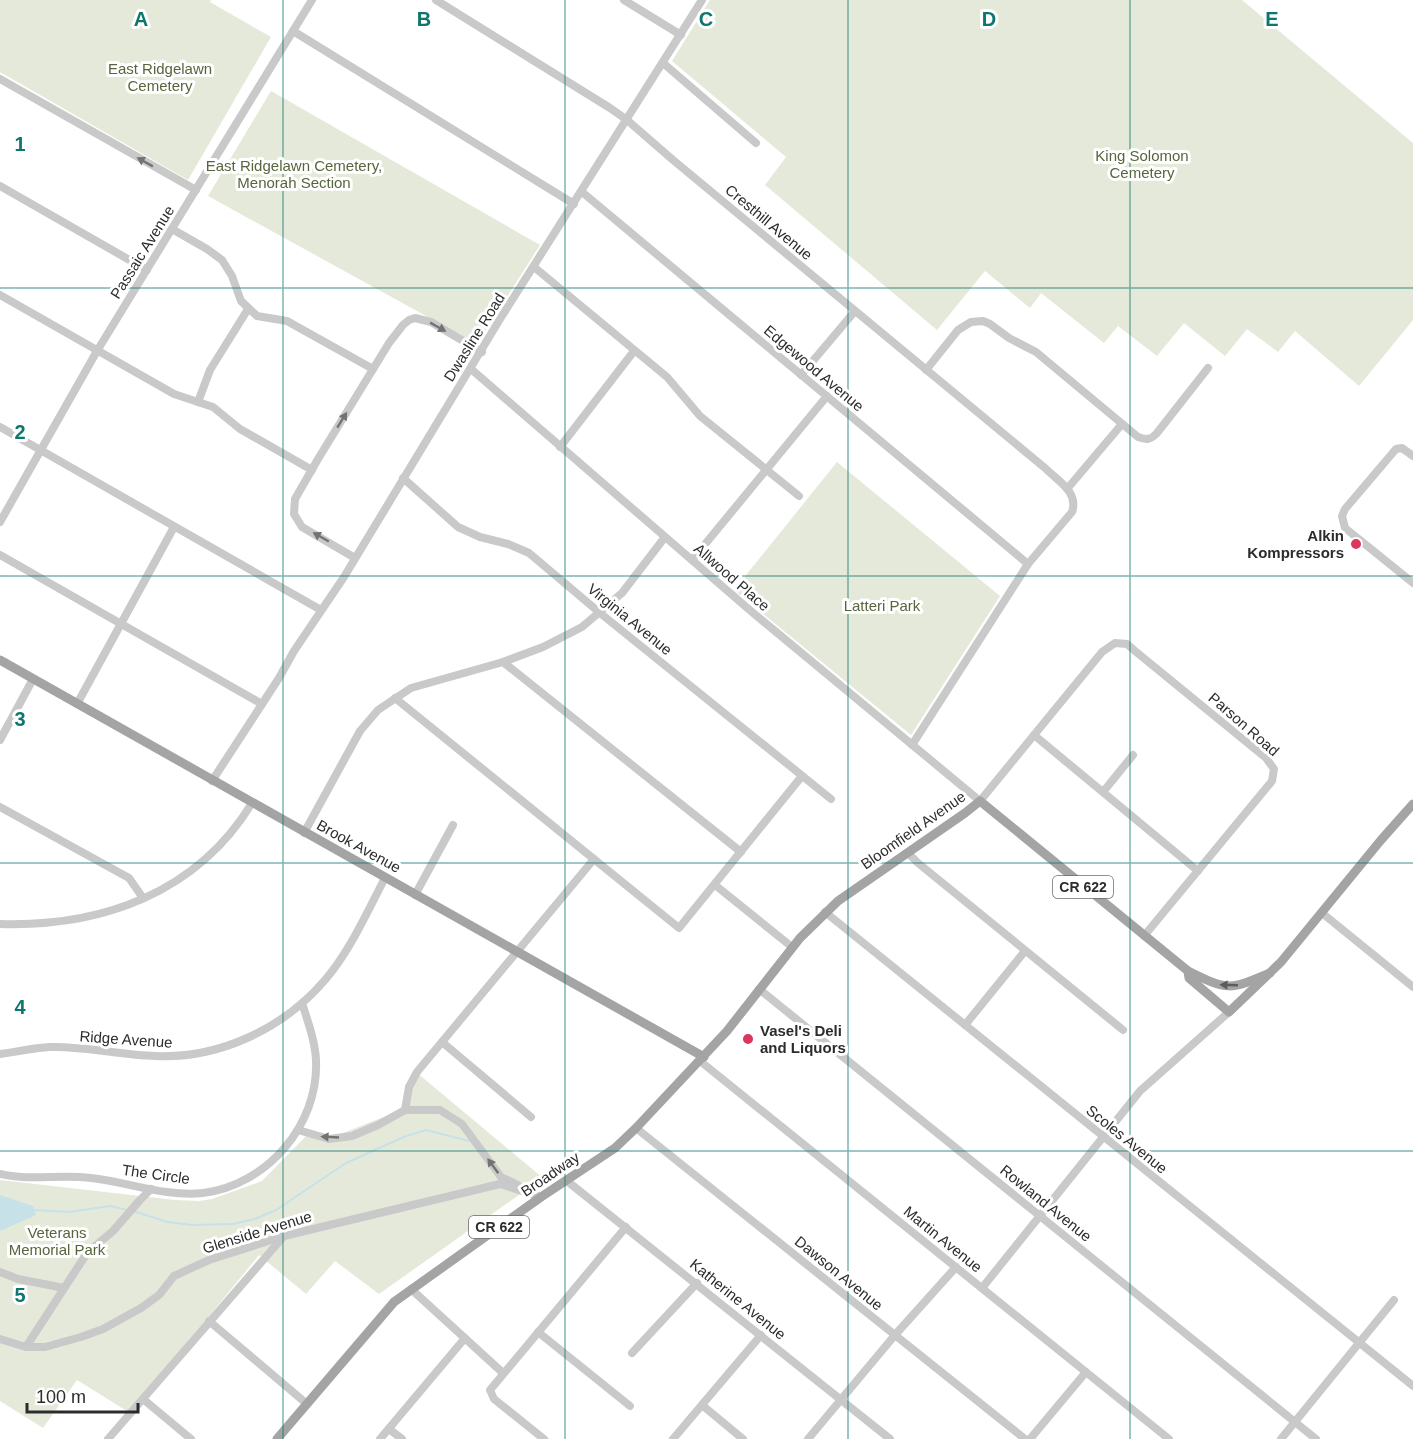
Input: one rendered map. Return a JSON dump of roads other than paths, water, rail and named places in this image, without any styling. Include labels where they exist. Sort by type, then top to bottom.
[{"type":"main road","name":"Brook Avenue","points":[[0,660],[702,1059]]},
{"type":"main road","name":"Bloomfield Avenue","points":[[731,1026],[792,947],[825,912],[980,801],[1188,971],[1206,981],[1225,986],[1244,985],[1270,973]]},
{"type":"main road","name":"Bloomfield Avenue","points":[[1188,971],[1189,978],[1229,1012],[1281,962],[1413,804]]},
{"type":"main road","name":"Broadway","points":[[277,1439],[386,1310],[411,1289],[541,1197],[615,1148],[731,1026]]},
{"type":"street","name":"Passaic Avenue","points":[[0,522],[97,351],[312,0]]},
{"type":"street","name":"Cresthill Avenue","points":[[436,0],[627,120],[1045,468],[1067,489]]},
{"type":"street","points":[[624,0],[681,35]]},
{"type":"street","name":"Dwasline Road","points":[[212,781],[355,558],[702,0]]},
{"type":"street","points":[[293,31],[574,204]]},
{"type":"street","points":[[663,63],[756,142]]},
{"type":"street","points":[[0,79],[196,190]]},
{"type":"street","points":[[0,186],[147,270]]},
{"type":"street","name":"Edgewood Avenue","points":[[582,192],[1028,564]]},
{"type":"street","points":[[172,229],[222,260],[232,276],[241,301],[248,309],[264,318],[287,321],[373,369]]},
{"type":"street","points":[[534,267],[667,377],[700,416],[799,496]]},
{"type":"street","points":[[0,295],[174,394],[213,407],[240,429],[312,470]]},
{"type":"street","points":[[198,402],[210,370],[248,309]]},
{"type":"street","points":[[801,375],[855,311]]},
{"type":"street","points":[[355,558],[302,527],[297,521],[293,506],[295,499],[373,369],[396,333],[409,320],[416,318],[423,319],[482,352]]},
{"type":"street","points":[[926,370],[958,330],[971,322],[983,321],[1036,352],[1144,440],[1154,436],[1208,368]]},
{"type":"street","points":[[560,447],[634,351]]},
{"type":"street","name":"Allwood Place","points":[[471,369],[790,644],[980,801]]},
{"type":"street","points":[[693,560],[827,396]]},
{"type":"street","points":[[912,745],[1028,564],[1072,512],[1075,504],[1073,495],[1067,489],[1122,424]]},
{"type":"street","points":[[0,427],[321,610]]},
{"type":"street","points":[[1413,456],[1401,448],[1396,449],[1350,502],[1341,516],[1345,528],[1413,583]]},
{"type":"street","name":"Virginia Avenue","points":[[403,478],[458,527],[480,537],[508,544],[529,553],[831,799]]},
{"type":"street","points":[[77,704],[174,527]]},
{"type":"street","points":[[304,833],[360,731],[378,710],[411,688],[503,662],[543,647],[582,627],[622,593],[665,537]]},
{"type":"street","points":[[0,555],[262,704]]},
{"type":"street","name":"Parson Road","points":[[980,801],[1107,646],[1115,643],[1127,644],[1271,763],[1274,769],[1272,781],[1144,936]]},
{"type":"street","points":[[503,662],[741,852]]},
{"type":"street","points":[[0,740],[33,679]]},
{"type":"street","points":[[395,698],[679,928],[802,776]]},
{"type":"street","points":[[1034,735],[1198,871]]},
{"type":"street","points":[[1103,792],[1133,755]]},
{"type":"street","points":[[0,924],[68,920],[101,913],[143,898],[185,876],[211,855],[233,833],[252,803]]},
{"type":"street","points":[[0,807],[129,878],[143,898]]},
{"type":"street","points":[[416,895],[453,825]]},
{"type":"street","points":[[908,853],[1124,1030]]},
{"type":"street","points":[[405,1110],[409,1087],[417,1072],[594,859]]},
{"type":"street","name":"Ridge Avenue","points":[[0,1054],[51,1047],[149,1056],[184,1056],[230,1045],[250,1037],[282,1019],[326,980],[386,878]]},
{"type":"street","points":[[714,885],[792,947]]},
{"type":"street","name":"Scoles Avenue","points":[[825,912],[1413,1386]]},
{"type":"street","points":[[1322,913],[1413,987]]},
{"type":"street","points":[[965,1025],[1025,951]]},
{"type":"street","name":"Rowland Avenue","points":[[759,989],[1316,1439]]},
{"type":"street","name":"The Circle","points":[[0,1174],[39,1178],[89,1177],[178,1194],[231,1186],[259,1172],[279,1156],[298,1130],[309,1104],[316,1075],[314,1041],[302,1003]]},
{"type":"street","points":[[982,1288],[1140,1090],[1229,1012]]},
{"type":"street","points":[[442,1042],[531,1117]]},
{"type":"street","name":"Martin Avenue","points":[[702,1059],[1169,1439]]},
{"type":"street","points":[[298,1130],[329,1139],[352,1136],[405,1110],[440,1110],[462,1124],[501,1177],[541,1197]]},
{"type":"street","name":"Dawson Avenue","points":[[636,1128],[1025,1439]]},
{"type":"street","name":"Katherine Avenue","points":[[567,1181],[891,1439]]},
{"type":"street","name":"Glenside Avenue","points":[[0,1339],[26,1347],[45,1347],[103,1329],[128,1316],[159,1295],[174,1276],[209,1260],[284,1236],[500,1184],[541,1197]]},
{"type":"street","points":[[26,1347],[87,1253],[113,1231],[151,1189]]},
{"type":"street","points":[[544,1439],[492,1396],[491,1388],[626,1227]]},
{"type":"street","points":[[108,1439],[284,1236]]},
{"type":"street","points":[[808,1439],[956,1267]]},
{"type":"street","points":[[0,1272],[64,1288]]},
{"type":"street","points":[[632,1353],[697,1283]]},
{"type":"street","points":[[411,1289],[503,1373]]},
{"type":"street","points":[[1281,1439],[1394,1300]]},
{"type":"street","points":[[209,1321],[307,1404]]},
{"type":"street","points":[[538,1332],[630,1406]]},
{"type":"street","points":[[673,1439],[761,1335]]},
{"type":"street","points":[[380,1439],[465,1338]]},
{"type":"street","points":[[1030,1439],[1086,1372]]},
{"type":"street","points":[[142,1399],[191,1439]]},
{"type":"street","points":[[702,1405],[742,1439]]},
{"type":"street","points":[[389,1429],[402,1439]]},
{"type":"water","points":[[0,1195],[33,1206],[36,1215],[0,1231]]},
{"type":"waterway","points":[[133,1211],[168,1222],[192,1225],[233,1224],[255,1219],[276,1210],[346,1163],[406,1136],[426,1130],[469,1141]]},
{"type":"waterway","points":[[34,1210],[69,1212],[110,1206],[127,1210]]},
{"type":"place","name":"Alkin Kompressors","points":[[1356,544]]},
{"type":"place","name":"Vasel's Deli and Liquors","points":[[748,1039]]},
{"type":"park label","name":"East Ridgelawn Cemetery","points":[[160,76]]},
{"type":"park label","name":"King Solomon Cemetery","points":[[1142,164]]},
{"type":"park label","name":"East Ridgelawn Cemetery, Menorah Section","points":[[294,174]]},
{"type":"park label","name":"Latteri Park","points":[[882,605]]},
{"type":"park label","name":"Veterans Memorial Park","points":[[57,1240]]}]
